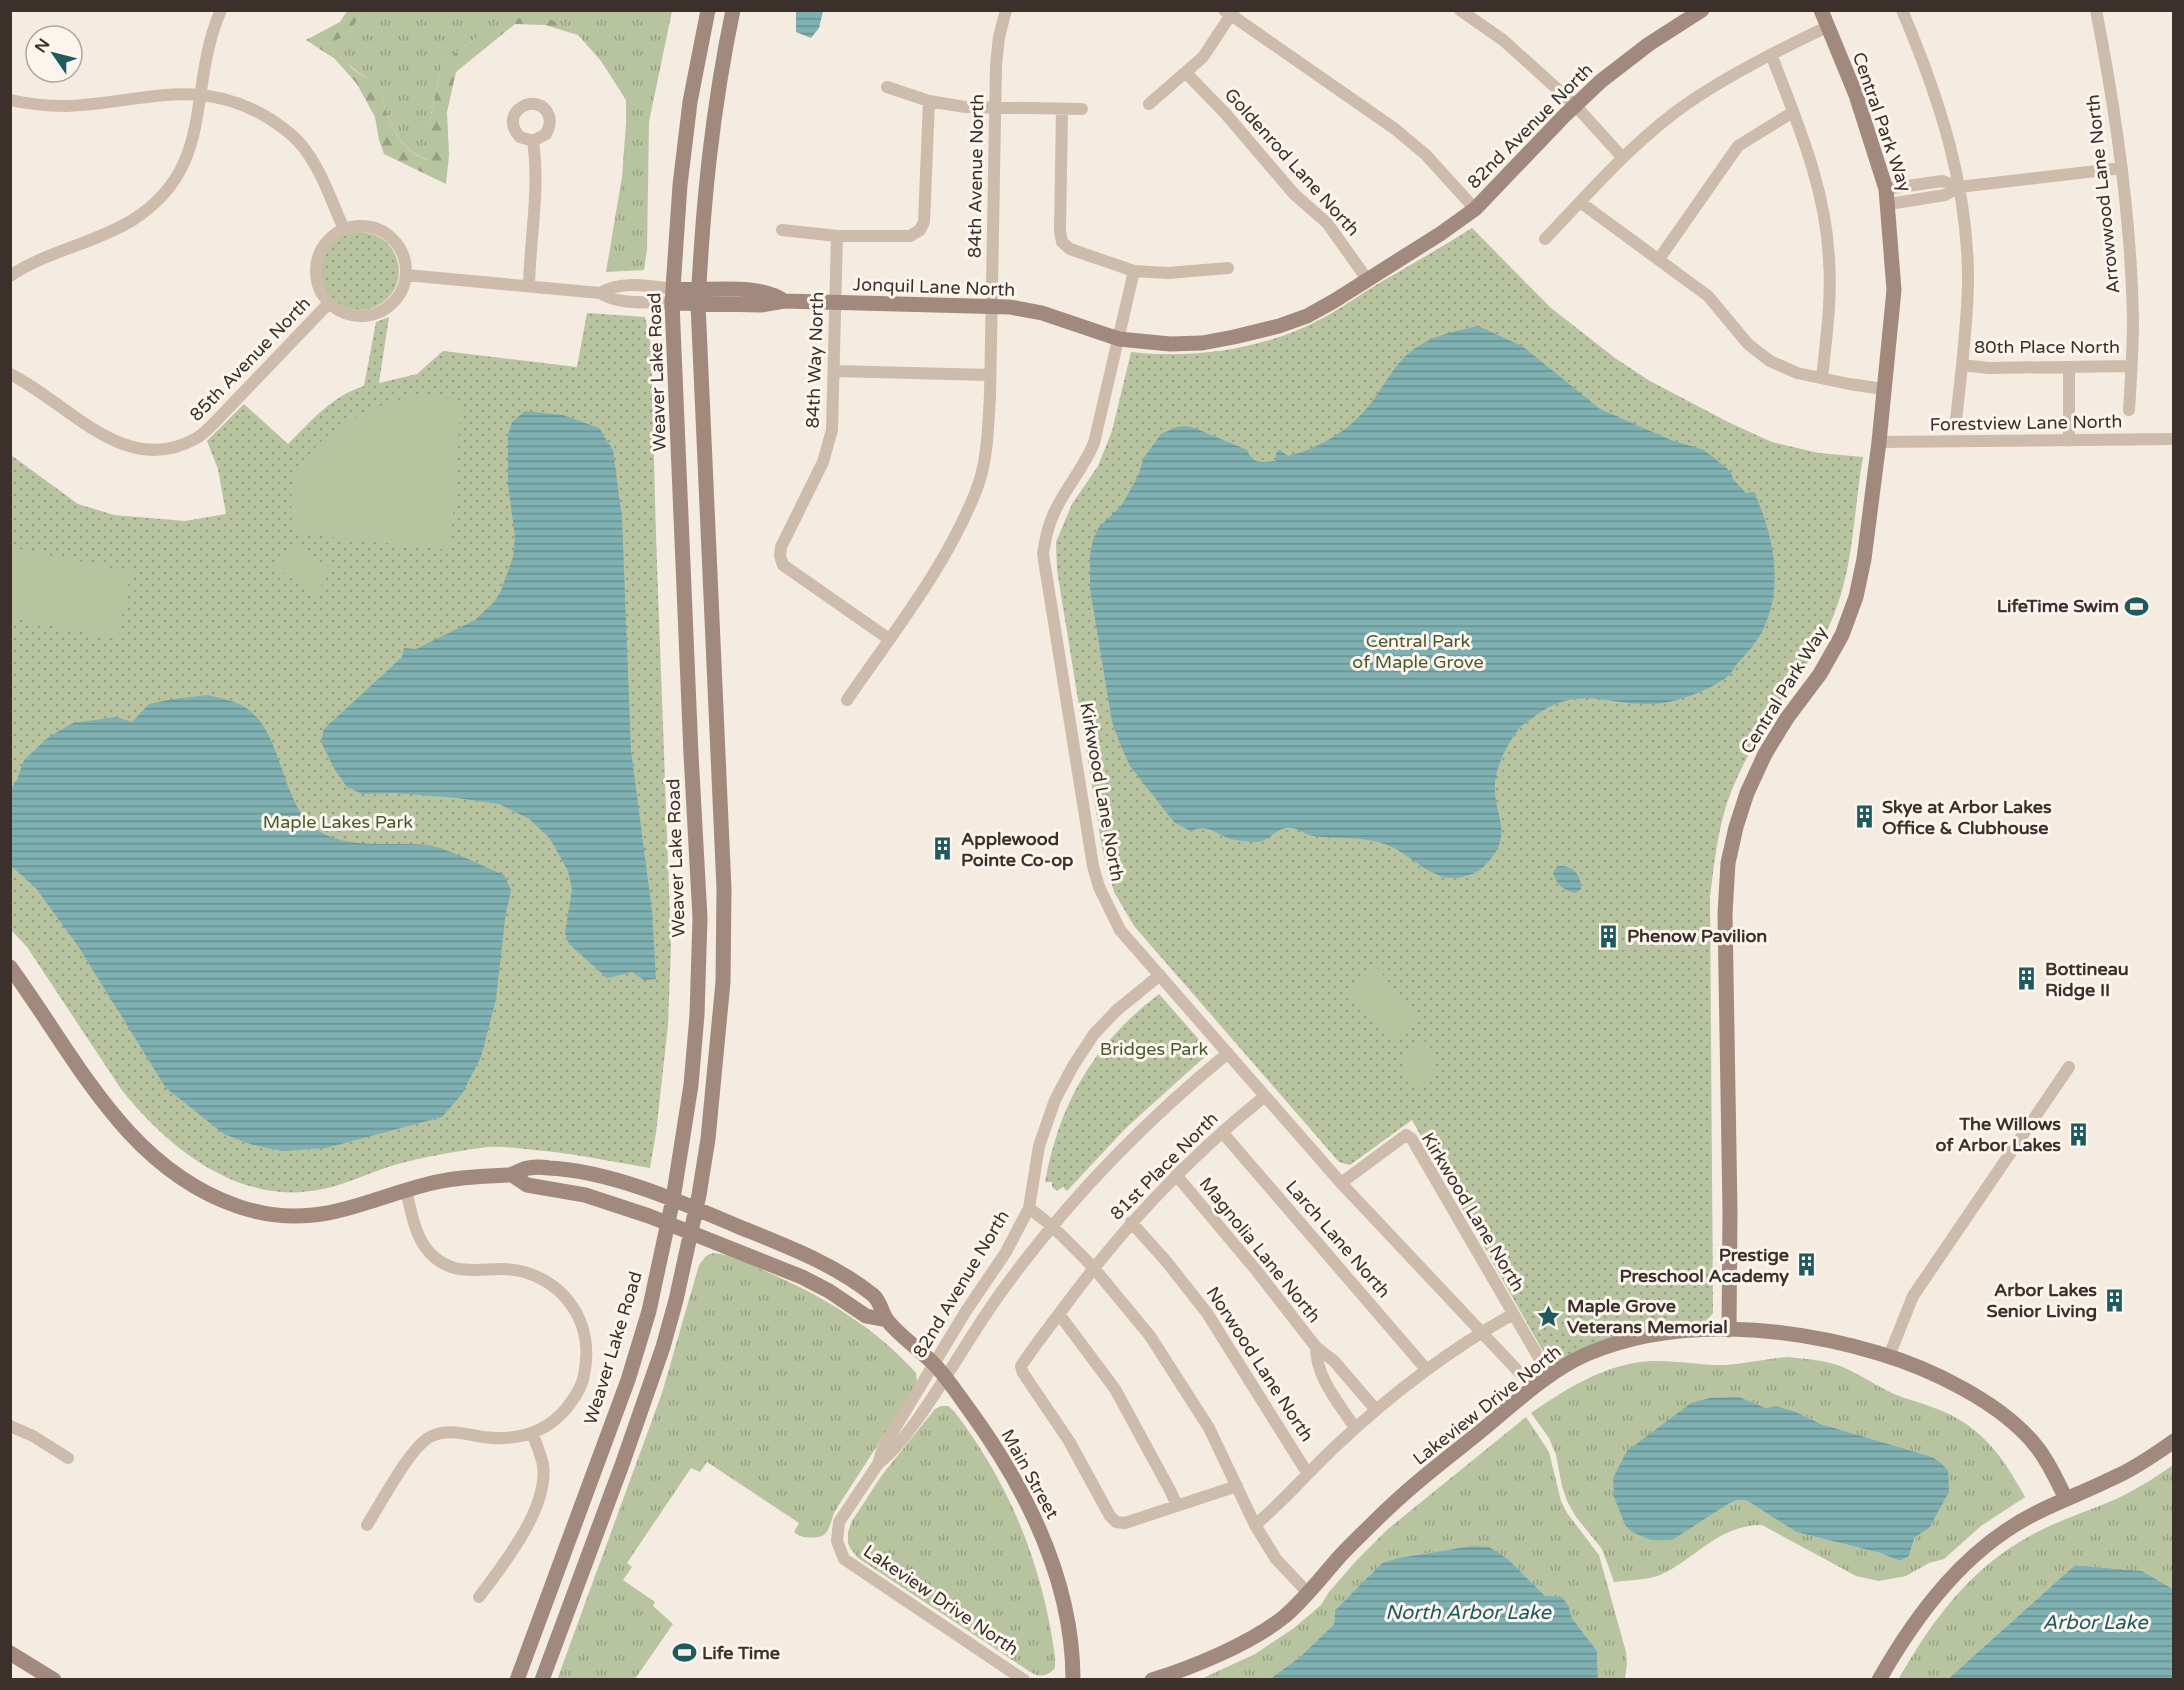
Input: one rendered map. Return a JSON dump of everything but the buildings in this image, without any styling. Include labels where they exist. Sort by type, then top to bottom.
[{"type":"street","points":[[10,276],[33,263],[128,223],[158,200],[174,183],[185,164],[195,133],[211,36],[221,10]]},
{"type":"street","name":"Weaver Lake Road","points":[[517,1680],[628,1380],[649,1311],[673,1199],[692,1085],[698,1015],[700,918],[691,754],[673,296],[680,184],[690,102],[708,10]]},
{"type":"street","points":[[542,1680],[578,1588],[663,1347],[691,1233],[708,1139],[723,982],[724,901],[698,298],[701,225],[712,123],[733,10]]},
{"type":"street","name":"84th Avenue North","points":[[847,700],[942,563],[977,490],[988,435],[993,306],[997,49],[1006,10]]},
{"type":"street","points":[[1460,10],[1503,40],[1575,105],[1622,157]]},
{"type":"street","name":"82nd Avenue North","points":[[1475,209],[1601,81],[1649,44],[1702,10]]},
{"type":"street","name":"Central Park Way","points":[[1729,1330],[1730,1211],[1725,926],[1728,863],[1743,804],[1765,753],[1786,718],[1820,674],[1842,635],[1856,597],[1864,559],[1879,442],[1894,290],[1888,196],[1856,94],[1821,10]]},
{"type":"street","name":"Arrowwood Lane North","points":[[2096,10],[2122,168],[2130,246],[2133,320],[2129,410]]},
{"type":"street","points":[[1149,104],[1203,57],[1230,12],[1395,129],[1433,162],[1475,209]]},
{"type":"street","points":[[1906,12],[1941,111],[1959,187],[1965,235],[1968,284],[1956,420]]},
{"type":"street","points":[[1545,239],[1622,157],[1689,102],[1749,65],[1827,27]]},
{"type":"street","points":[[1771,54],[1812,164],[1826,223],[1830,261],[1828,320],[1822,378]]},
{"type":"street","name":"Goldenrod Lane North","points":[[1186,73],[1250,141],[1276,175],[1327,223],[1367,279]]},
{"type":"street","points":[[887,87],[929,101],[965,107],[1082,109]]},
{"type":"street","points":[[10,100],[65,106],[167,94],[202,94],[217,96],[251,108],[281,125],[305,149],[344,229],[358,226],[374,228],[387,234],[398,245],[404,259],[406,275]]},
{"type":"street","points":[[783,230],[837,236],[910,236],[920,230],[924,222],[929,101]]},
{"type":"street","points":[[1062,109],[1060,231],[1062,242],[1070,249],[1134,271],[1168,273],[1228,268]]},
{"type":"street","points":[[1659,259],[1738,146],[1793,112]]},
{"type":"street","points":[[529,286],[537,166],[533,141]]},
{"type":"street","points":[[1888,196],[1945,195],[1959,187],[2122,168]]},
{"type":"street","points":[[1580,202],[1708,296],[1758,354],[1797,373],[1884,389]]},
{"type":"street","name":"Jonquil Lane North","points":[[406,275],[600,293],[610,287],[621,285],[673,296],[772,305],[784,302],[993,306],[1042,314],[1119,339],[1154,344],[1186,344],[1218,341],[1254,333],[1307,316],[1440,234],[1475,209]]},
{"type":"street","name":"85th Avenue North","points":[[344,229],[331,237],[322,248],[316,262],[316,277],[320,291],[339,311],[362,316],[384,310],[399,295],[406,275]]},
{"type":"street","name":"84th Way North","points":[[837,236],[832,430],[823,462],[781,547],[780,556],[783,565],[889,639]]},
{"type":"street","name":"Kirkwood Lane North","points":[[1134,271],[1094,443],[1082,468],[1053,513],[1046,534],[1043,554],[1093,866],[1099,887],[1120,930],[1341,1183],[1534,1388]]},
{"type":"street","name":"85th Avenue North","points":[[10,374],[34,386],[99,433],[121,445],[150,451],[181,445],[196,439],[216,421],[329,303]]},
{"type":"street","name":"80th Place North","points":[[1962,364],[1989,368],[2131,366]]},
{"type":"street","points":[[2068,368],[2069,441]]},
{"type":"street","points":[[834,371],[990,375]]},
{"type":"street","name":"Forestview Lane North","points":[[1879,442],[2174,439]]},
{"type":"street","points":[[10,968],[105,1106],[141,1146],[201,1191],[242,1208],[264,1213],[306,1216],[346,1210],[456,1178],[512,1175],[527,1168],[551,1168],[583,1173],[673,1199],[696,1209]]},
{"type":"street","name":"82nd Avenue North","points":[[840,1550],[837,1541],[838,1522],[878,1464],[883,1448],[966,1311],[1006,1252],[1029,1208],[1039,1146],[1055,1100],[1073,1066],[1094,1034],[1116,1010],[1160,975]]},
{"type":"street","name":"82nd Avenue North","points":[[878,1464],[892,1453],[932,1400],[998,1296],[1052,1226],[1117,1153],[1180,1092],[1228,1053]]},
{"type":"street","points":[[1888,1356],[1913,1296],[2069,1067]]},
{"type":"street","name":"81st Place North","points":[[1177,1506],[1125,1523],[1116,1522],[1110,1516],[1069,1441],[1023,1373],[1021,1366],[1093,1267],[1131,1222],[1176,1175],[1265,1096]]},
{"type":"street","name":"Larch Lane North","points":[[1222,1132],[1426,1369]]},
{"type":"street","name":"Kirkwood Lane North","points":[[1341,1183],[1406,1135],[1412,1139],[1550,1377]]},
{"type":"street","points":[[512,1175],[527,1185],[585,1195],[618,1204],[691,1233]]},
{"type":"street","name":"Magnolia Lane North","points":[[1176,1175],[1256,1270],[1316,1347],[1334,1361],[1376,1410]]},
{"type":"street","points":[[367,1525],[419,1445],[442,1432],[460,1432],[506,1439],[533,1434],[556,1419],[572,1401],[583,1381],[586,1364],[586,1343],[580,1321],[571,1304],[555,1287],[522,1271],[502,1269],[467,1272],[447,1265],[430,1253],[418,1236],[406,1191]]},
{"type":"street","points":[[1029,1208],[1052,1226],[1093,1267],[1149,1336],[1209,1428],[1255,1525],[1276,1559],[1308,1593]]},
{"type":"street","name":"Main Street","points":[[696,1209],[813,1258],[843,1274],[877,1298],[887,1320],[935,1365],[1006,1465],[1039,1530],[1066,1617],[1073,1680]]},
{"type":"street","name":"Norwood Lane North","points":[[1131,1222],[1166,1261],[1207,1313],[1308,1474]]},
{"type":"street","name":"Main Street","points":[[691,1233],[802,1277],[866,1316],[887,1320]]},
{"type":"street","points":[[1059,1314],[1115,1389],[1172,1492],[1177,1506],[1237,1486]]},
{"type":"street","points":[[1255,1525],[1355,1428],[1426,1369],[1481,1332],[1513,1314]]},
{"type":"street","name":"Lakeview Drive North","points":[[1152,1680],[1196,1664],[1250,1639],[1285,1616],[1383,1512],[1434,1468],[1550,1377],[1586,1355],[1629,1340],[1675,1332],[1729,1330],[1789,1332],[1888,1356],[1957,1387],[2003,1415],[2036,1446],[2049,1464],[2066,1499]]},
{"type":"street","name":"Magnolia Lane North","points":[[1316,1347],[1319,1372],[1355,1428]]},
{"type":"street","points":[[10,1426],[33,1436],[68,1458]]},
{"type":"street","points":[[478,1597],[523,1534],[538,1497],[543,1480],[543,1465],[533,1434]]},
{"type":"street","points":[[1879,1680],[1913,1623],[1959,1569],[2009,1529],[2034,1514],[2118,1477],[2174,1441]]},
{"type":"street","name":"Lakeview Drive North","points":[[840,1550],[844,1559],[1024,1680]]},
{"type":"street","points":[[10,1653],[54,1680]]},
{"type":"green space","points":[[347,11],[365,11],[346,35],[325,46],[377,86],[400,140],[412,152],[428,160],[429,125],[442,63],[491,30],[518,19],[545,18],[578,35],[545,25],[515,24],[456,72],[447,112],[449,155],[446,184],[384,154],[375,117],[357,84],[335,59],[306,40],[340,22]]},
{"type":"green space","points":[[365,11],[672,11],[649,122],[647,250],[644,270],[606,272],[622,177],[626,100],[601,61],[578,35],[545,18],[498,27],[475,39],[442,63],[429,125],[429,160],[412,152],[400,140],[374,83],[324,46],[346,35]]},
{"type":"green space","name":"Central Park of Maple Grove","points":[[1472,228],[1551,308],[1615,358],[1650,381],[1772,442],[1819,453],[1863,457],[1847,572],[1836,609],[1818,646],[1772,714],[1744,764],[1727,803],[1718,838],[1710,897],[1713,1313],[1706,1322],[1649,1329],[1607,1339],[1583,1348],[1556,1363],[1548,1360],[1412,1120],[1350,1165],[1339,1162],[1134,926],[1114,892],[1102,848],[1057,570],[1056,542],[1072,504],[1098,466],[1112,431],[1131,352],[1193,354],[1234,349],[1274,339],[1328,315]]},
{"type":"green space","points":[[360,232],[375,235],[392,249],[399,271],[396,286],[382,303],[360,310],[345,307],[328,293],[321,271],[324,256],[338,239]]},
{"type":"green space","name":"Maple Lakes Park","points":[[587,313],[645,317],[651,346],[671,945],[668,1025],[650,1168],[556,1152],[493,1147],[451,1152],[415,1160],[317,1190],[288,1192],[260,1189],[232,1180],[182,1150],[139,1111],[121,1089],[27,947],[11,930],[11,455],[78,504],[114,515],[185,521],[226,514],[218,469],[207,441],[244,404],[288,444],[332,403],[352,390],[364,386],[376,322],[389,317],[379,383],[417,374],[443,351],[577,367]]},
{"type":"green space","points":[[427,395],[461,401],[451,542],[442,549],[311,535],[293,530],[291,504],[293,485],[304,462],[316,446],[350,420],[369,411],[389,403]]},
{"type":"green space","points":[[294,543],[332,570],[314,595],[276,567]]},
{"type":"green space","points":[[10,547],[131,572],[117,639],[11,618]]},
{"type":"green space","points":[[1377,968],[1420,1019],[1393,1042],[1350,991]]},
{"type":"green space","name":"Bridges Park","points":[[1159,994],[1210,1052],[1126,1128],[1067,1191],[1063,1187],[1057,1191],[1052,1187],[1052,1182],[1045,1182],[1060,1125],[1083,1076],[1116,1033]]},
{"type":"green space","points":[[1423,1039],[1436,1058],[1430,1076],[1414,1086],[1403,1067],[1409,1051]]},
{"type":"green space","points":[[713,1253],[733,1257],[753,1265],[846,1314],[900,1356],[916,1373],[917,1384],[835,1511],[828,1529],[822,1536],[809,1538],[796,1534],[794,1532],[799,1523],[707,1462],[700,1472],[691,1468],[627,1563],[632,1567],[623,1580],[655,1602],[653,1606],[673,1624],[635,1679],[557,1680],[662,1393],[699,1265],[706,1256]]},
{"type":"green space","points":[[1787,1357],[1838,1365],[1894,1394],[1932,1407],[1967,1424],[1990,1444],[2025,1497],[1981,1526],[1944,1559],[1929,1563],[1906,1576],[1879,1581],[1856,1576],[1762,1525],[1732,1530],[1660,1575],[1614,1582],[1602,1549],[1576,1517],[1567,1501],[1556,1455],[1549,1438],[1531,1413],[1568,1389],[1620,1366],[1646,1361],[1727,1365]],"holes":[[[1739,1397],[1766,1408],[1776,1406],[1794,1411],[1821,1424],[1933,1457],[1941,1463],[1909,1556],[1900,1561],[1880,1553],[1796,1532],[1749,1501],[1738,1500],[1728,1504]]]},
{"type":"green space","points":[[948,1406],[954,1411],[974,1439],[992,1467],[1021,1527],[1033,1558],[1050,1623],[1055,1668],[1047,1674],[1032,1673],[858,1558],[848,1543],[848,1532],[852,1521],[882,1475],[935,1409]]},
{"type":"green space","points":[[1526,1417],[1549,1452],[1561,1501],[1567,1513],[1599,1555],[1626,1652],[1625,1679],[1598,1679],[1597,1651],[1572,1618],[1569,1607],[1545,1596],[1509,1560],[1471,1546],[1398,1558],[1382,1563],[1335,1610],[1334,1624],[1301,1656],[1270,1679],[1199,1680],[1255,1654],[1294,1628],[1321,1605],[1329,1592],[1356,1561],[1388,1529]]},
{"type":"green space","points":[[2173,1465],[2173,1589],[2142,1571],[2075,1565],[1948,1679],[1898,1680],[1938,1617],[1971,1580],[2008,1549],[2061,1521],[2122,1496]]},
{"type":"water","points":[[796,11],[823,11],[819,28],[811,38],[796,32]]},
{"type":"water","points":[[1478,326],[1522,346],[1600,409],[1671,440],[1704,450],[1730,471],[1733,479],[1746,493],[1754,492],[1767,528],[1774,566],[1772,604],[1757,640],[1724,680],[1708,689],[1663,703],[1629,703],[1583,698],[1568,700],[1552,706],[1524,724],[1506,748],[1496,777],[1495,795],[1501,823],[1500,841],[1486,864],[1467,876],[1451,878],[1441,876],[1395,848],[1367,840],[1313,836],[1287,828],[1260,842],[1241,841],[1202,828],[1190,831],[1174,822],[1130,766],[1112,722],[1090,589],[1090,555],[1099,527],[1122,505],[1139,474],[1143,459],[1161,434],[1177,427],[1187,426],[1247,450],[1255,460],[1276,461],[1276,452],[1280,450],[1288,456],[1301,452],[1325,442],[1357,419],[1399,363],[1418,346],[1442,335]]},
{"type":"water","points":[[525,411],[563,415],[599,428],[613,450],[622,518],[631,750],[652,911],[656,979],[644,980],[632,972],[607,978],[569,944],[565,933],[572,889],[568,871],[549,837],[529,819],[499,804],[394,793],[362,794],[347,787],[335,770],[321,742],[324,729],[402,657],[404,648],[416,649],[475,620],[494,602],[501,591],[513,557],[515,537],[508,485],[508,435],[512,422]]},
{"type":"water","points":[[208,695],[239,704],[256,717],[274,748],[295,802],[304,817],[316,829],[328,836],[355,843],[427,845],[454,853],[504,875],[511,890],[505,919],[496,999],[481,1057],[462,1094],[442,1117],[326,1148],[282,1151],[253,1145],[224,1134],[166,1088],[78,946],[35,887],[11,866],[11,789],[24,760],[50,736],[73,723],[116,717],[132,722],[149,704]]},
{"type":"water","points":[[1557,866],[1567,867],[1575,872],[1580,879],[1581,889],[1575,893],[1561,886],[1553,873]]},
{"type":"water","points":[[1739,1397],[1766,1408],[1776,1406],[1794,1411],[1821,1424],[1933,1457],[1941,1463],[1948,1471],[1949,1492],[1929,1528],[1915,1537],[1909,1556],[1900,1561],[1880,1553],[1796,1532],[1748,1501],[1738,1500],[1672,1540],[1651,1540],[1632,1532],[1625,1525],[1614,1497],[1613,1478],[1627,1451],[1691,1403],[1710,1398]]},
{"type":"water","name":"North Arbor Lake","points":[[1471,1546],[1489,1547],[1509,1560],[1545,1596],[1562,1597],[1569,1607],[1572,1618],[1597,1651],[1598,1679],[1270,1679],[1301,1656],[1334,1624],[1335,1610],[1382,1563],[1398,1558]]},
{"type":"water","name":"Arbor Lake","points":[[2075,1565],[2142,1571],[2173,1589],[2173,1679],[1948,1679]]},
{"type":"place","name":"LifeTime Swim","points":[[2137,606]]},
{"type":"place","name":"Skye at Arbor Lakes Office & Clubhouse","points":[[1864,817]]},
{"type":"place","name":"Applewood Pointe Co-op","points":[[943,849]]},
{"type":"place","name":"Phenow Pavilion","points":[[1609,936]]},
{"type":"place","name":"Bottineau Ridge II","points":[[2027,979]]},
{"type":"place","name":"The Willows of Arbor Lakes","points":[[2079,1134]]},
{"type":"place","name":"Prestige Preschool Academy","points":[[1807,1265]]},
{"type":"place","name":"Arbor Lakes Senior Living","points":[[2115,1300]]},
{"type":"place","name":"Maple Grove Veterans Memorial","points":[[1549,1316]]},
{"type":"place","name":"Life Time","points":[[684,1653]]}]
